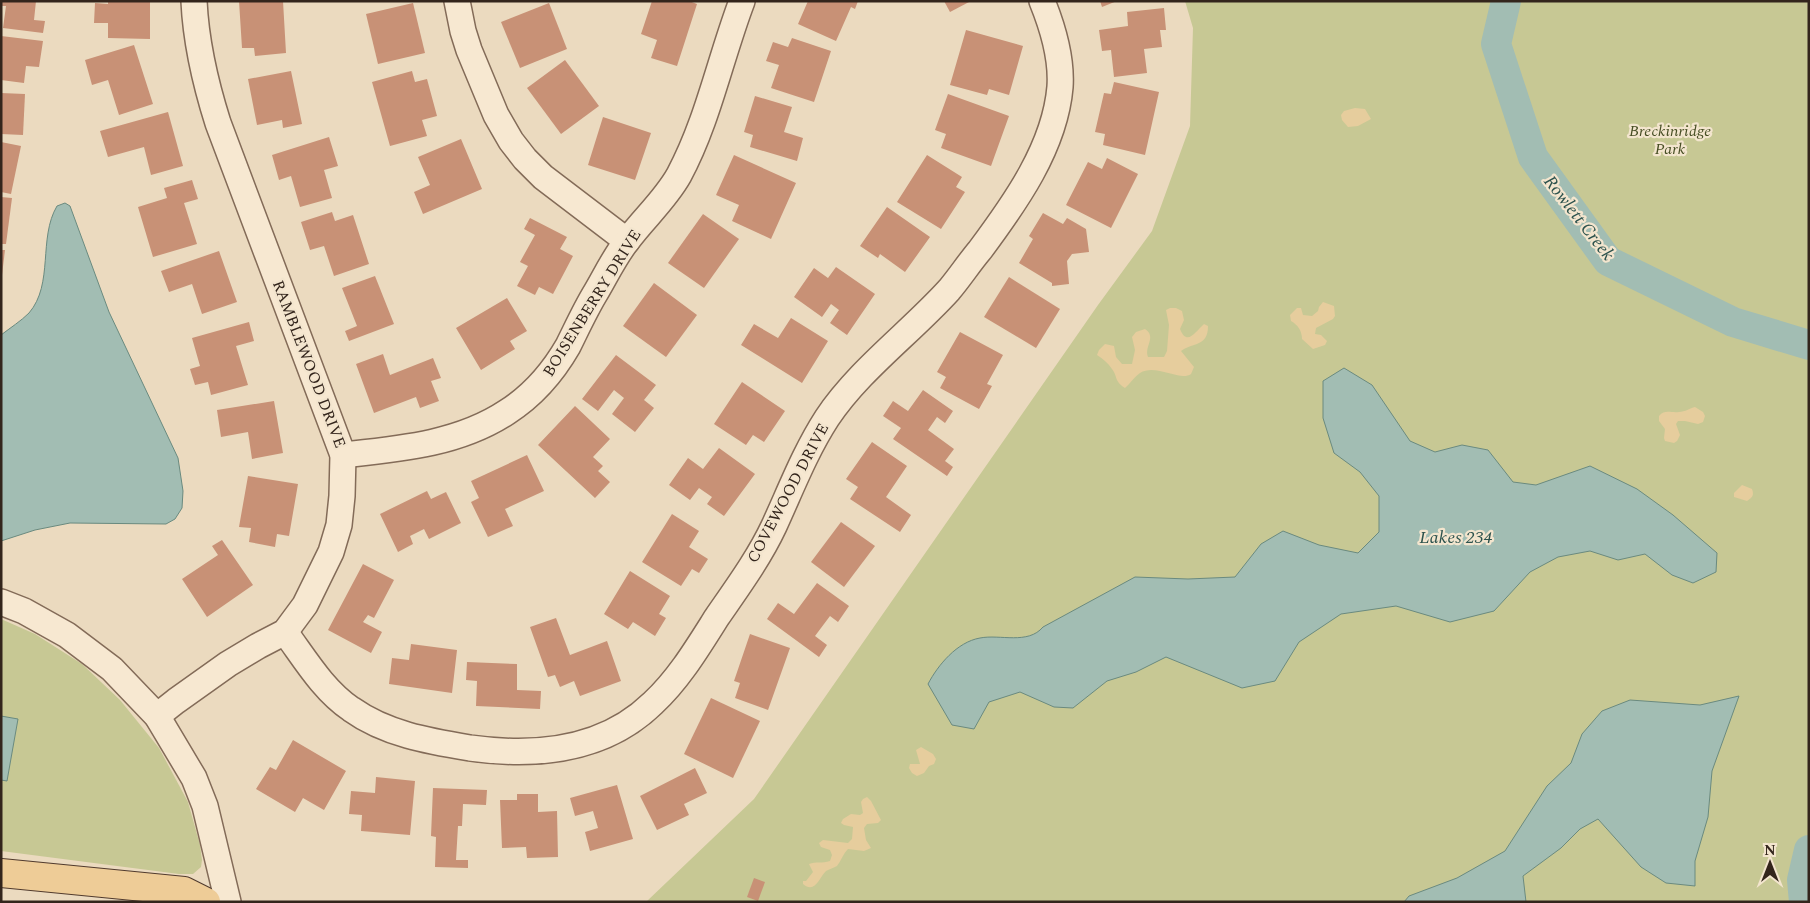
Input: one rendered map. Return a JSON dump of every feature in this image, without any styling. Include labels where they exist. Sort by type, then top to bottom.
[{"type":"main road","points":[[1,873],[184,891],[206,902]]},
{"type":"street","name":"RAMBLEWOOD DRIVE","points":[[157,716],[176,700],[228,664],[286,632],[305,605],[331,552],[339,525],[342,496],[343,455],[207,90],[195,27],[194,1]]},
{"type":"street","points":[[457,1],[469,50],[496,115],[511,141],[543,177],[627,241]]},
{"type":"street","name":"BOISENBERRY DRIVE","points":[[343,455],[406,448],[448,438],[482,426],[506,413],[538,386],[567,348],[591,299],[627,241],[664,199],[678,176],[712,96],[742,1]]},
{"type":"street","name":"COVEWOOD DRIVE","points":[[286,632],[320,680],[349,708],[375,724],[422,740],[481,749],[531,752],[567,748],[597,738],[632,721],[666,690],[697,648],[744,577],[773,529],[809,450],[829,416],[848,391],[950,289],[995,229],[1036,165],[1053,126],[1060,87],[1059,57],[1054,33],[1042,1]]},
{"type":"street","points":[[1,602],[24,610],[67,635],[112,669],[157,716],[194,778],[205,806],[228,902]]},
{"type":"green space","name":"Breckinridge Park","points":[[1185,1],[1809,1],[1809,902],[646,902],[754,799],[1098,305],[1152,231],[1190,126],[1193,28]]},
{"type":"green space","points":[[1,619],[35,634],[82,664],[120,700],[159,748],[188,802],[200,845],[201,867],[193,874],[179,874],[1,851]]},
{"type":"sand","points":[[1355,108],[1365,109],[1371,119],[1358,126],[1348,127],[1342,120],[1341,115],[1344,111]]},
{"type":"sand","points":[[1323,302],[1334,306],[1335,316],[1316,328],[1315,334],[1321,335],[1327,341],[1325,345],[1313,349],[1302,339],[1298,326],[1291,321],[1290,315],[1297,308],[1301,308],[1303,315],[1312,316],[1318,311]]},
{"type":"sand","points":[[1170,308],[1182,311],[1184,320],[1180,329],[1186,337],[1192,336],[1204,324],[1208,326],[1203,341],[1181,351],[1194,367],[1191,374],[1181,376],[1146,370],[1140,373],[1125,388],[1118,381],[1109,365],[1097,355],[1099,350],[1105,344],[1114,346],[1116,357],[1122,364],[1132,364],[1135,350],[1132,337],[1136,332],[1145,329],[1150,335],[1148,357],[1164,357],[1167,351],[1169,325],[1166,310]]},
{"type":"sand","points":[[1695,407],[1703,412],[1705,416],[1703,422],[1698,424],[1678,421],[1676,424],[1680,435],[1677,441],[1674,443],[1665,441],[1665,429],[1659,421],[1659,416],[1666,412],[1681,412]]},
{"type":"sand","points":[[1742,485],[1752,489],[1753,496],[1747,501],[1734,497],[1734,493]]},
{"type":"sand","points":[[921,747],[933,754],[936,759],[934,764],[929,766],[924,773],[917,776],[909,768],[910,764],[920,764],[916,750]]},
{"type":"sand","points":[[867,797],[881,820],[878,823],[867,824],[864,828],[866,840],[871,848],[864,851],[848,849],[837,866],[826,871],[814,886],[807,887],[803,884],[803,881],[806,881],[813,872],[809,864],[830,861],[832,855],[830,850],[821,847],[819,843],[823,840],[848,843],[852,839],[853,827],[841,823],[843,819],[851,814],[860,815],[863,813],[861,802]]},
{"type":"water","points":[[65,203],[70,206],[109,312],[178,458],[183,491],[182,508],[175,519],[166,524],[70,523],[35,530],[1,541],[1,335],[29,313],[37,301],[44,275],[51,219],[57,206]]},
{"type":"water","name":"Lakes 234","points":[[1344,368],[1372,385],[1410,441],[1435,452],[1462,445],[1488,450],[1513,482],[1536,485],[1590,466],[1637,489],[1673,515],[1717,553],[1716,572],[1693,583],[1672,575],[1645,554],[1618,560],[1590,551],[1558,557],[1530,572],[1494,611],[1450,622],[1396,606],[1341,614],[1299,642],[1275,681],[1242,688],[1166,657],[1136,672],[1107,681],[1073,708],[1054,707],[1020,692],[989,702],[974,729],[952,725],[928,684],[937,669],[949,655],[972,640],[988,637],[1013,638],[1030,636],[1135,577],[1188,579],[1235,577],[1261,544],[1283,531],[1319,545],[1358,553],[1379,532],[1379,496],[1360,472],[1334,453],[1323,418],[1323,381]]},
{"type":"water","points":[[1739,696],[1712,771],[1708,817],[1695,861],[1695,886],[1666,883],[1641,867],[1598,819],[1580,829],[1561,848],[1523,876],[1526,902],[1404,902],[1409,896],[1457,878],[1505,851],[1547,786],[1571,763],[1582,734],[1602,711],[1630,700],[1700,705]]},
{"type":"water","points":[[1,716],[18,719],[7,781],[1,780]]},
{"type":"building","points":[[1,1],[36,1],[34,20],[45,21],[43,33],[3,28],[6,6],[1,6]]},
{"type":"building","points":[[108,1],[150,1],[150,39],[108,38],[108,23],[94,23],[95,3],[108,4]]},
{"type":"building","points":[[239,1],[283,1],[286,53],[255,56],[254,48],[242,48]]},
{"type":"building","points":[[652,1],[689,1],[697,4],[677,66],[651,58],[657,40],[641,34]]},
{"type":"building","points":[[808,1],[858,1],[855,9],[851,7],[836,41],[798,24]]},
{"type":"building","points":[[944,1],[971,1],[950,12]]},
{"type":"building","points":[[1100,1],[1117,1],[1102,7]]},
{"type":"building","points":[[413,3],[425,53],[378,64],[366,14]]},
{"type":"building","points":[[549,3],[567,49],[520,68],[501,22]]},
{"type":"building","points":[[1164,8],[1166,30],[1160,30],[1162,47],[1144,49],[1147,73],[1114,77],[1111,50],[1102,51],[1099,30],[1128,26],[1127,12]]},
{"type":"building","points":[[966,30],[1023,46],[1009,95],[989,89],[987,95],[950,85]]},
{"type":"building","points":[[1,36],[43,41],[39,67],[26,66],[24,83],[1,80]]},
{"type":"building","points":[[792,38],[831,51],[814,102],[771,88],[779,65],[766,61],[773,42],[788,47]]},
{"type":"building","points":[[134,45],[153,104],[119,115],[108,80],[92,85],[85,60]]},
{"type":"building","points":[[565,60],[599,106],[561,134],[527,88]]},
{"type":"building","points":[[291,71],[302,124],[283,128],[282,120],[257,125],[248,79]]},
{"type":"building","points":[[412,71],[415,82],[427,79],[437,116],[422,120],[427,136],[390,146],[372,82]]},
{"type":"building","points":[[1114,82],[1159,92],[1145,155],[1103,145],[1105,134],[1095,132],[1104,93],[1111,94]]},
{"type":"building","points":[[1,93],[25,94],[23,135],[1,134]]},
{"type":"building","points":[[948,94],[1009,116],[991,166],[941,148],[946,134],[935,130]]},
{"type":"building","points":[[755,96],[792,107],[784,132],[803,138],[797,161],[750,147],[753,135],[744,132]]},
{"type":"building","points":[[168,112],[183,166],[151,175],[144,147],[108,157],[100,131]]},
{"type":"building","points":[[603,117],[651,133],[635,180],[588,165]]},
{"type":"building","points":[[329,137],[338,166],[324,170],[332,198],[300,207],[291,176],[279,180],[272,155]]},
{"type":"building","points":[[461,139],[482,189],[423,214],[414,192],[430,185],[418,157]]},
{"type":"building","points":[[1,142],[21,146],[11,194],[1,192]]},
{"type":"building","points":[[734,155],[796,183],[771,239],[732,221],[739,205],[716,195]]},
{"type":"building","points":[[927,155],[962,177],[956,187],[965,192],[941,229],[897,202]]},
{"type":"building","points":[[1107,158],[1138,174],[1111,228],[1066,205],[1088,162],[1102,169]]},
{"type":"building","points":[[192,180],[198,199],[184,203],[197,244],[153,257],[138,207],[167,198],[164,188]]},
{"type":"building","points":[[1,197],[12,198],[6,244],[1,244]]},
{"type":"building","points":[[887,207],[930,237],[905,272],[880,254],[878,258],[860,246]]},
{"type":"building","points":[[332,212],[335,221],[353,215],[369,264],[334,276],[324,246],[310,250],[301,222]]},
{"type":"building","points":[[1043,213],[1063,224],[1067,218],[1086,229],[1089,252],[1072,254],[1067,261],[1069,284],[1052,286],[1052,283],[1019,263],[1033,239],[1029,236]]},
{"type":"building","points":[[703,214],[739,239],[704,288],[668,263]]},
{"type":"building","points":[[530,218],[567,237],[560,249],[573,256],[553,294],[539,287],[535,295],[517,286],[528,266],[520,262],[535,235],[524,229]]},
{"type":"building","points":[[1,250],[5,250],[2,275],[1,275]]},
{"type":"building","points":[[219,251],[237,302],[202,314],[192,284],[169,292],[161,271]]},
{"type":"building","points":[[836,267],[875,294],[847,335],[830,323],[839,310],[831,304],[822,317],[794,297],[814,268],[828,278]]},
{"type":"building","points":[[375,276],[394,324],[349,341],[345,331],[357,326],[342,288]]},
{"type":"building","points":[[1009,277],[1060,309],[1036,348],[984,317]]},
{"type":"building","points":[[654,283],[697,315],[666,357],[623,326]]},
{"type":"building","points":[[507,298],[527,331],[510,341],[515,349],[481,370],[456,328]]},
{"type":"building","points":[[791,318],[828,341],[802,383],[741,345],[754,324],[778,338]]},
{"type":"building","points":[[249,322],[254,341],[236,346],[248,385],[211,395],[208,382],[195,385],[190,369],[200,366],[192,338]]},
{"type":"building","points":[[960,332],[1003,355],[987,384],[992,386],[979,409],[940,388],[946,377],[937,372]]},
{"type":"building","points":[[383,354],[390,375],[433,358],[441,378],[431,381],[439,401],[420,408],[416,397],[374,413],[356,364]]},
{"type":"building","points":[[616,355],[656,385],[644,400],[654,408],[635,432],[612,414],[624,398],[614,390],[598,411],[582,399]]},
{"type":"building","points":[[742,382],[785,411],[764,442],[753,435],[746,445],[714,424]]},
{"type":"building","points":[[923,390],[953,411],[945,423],[937,417],[928,430],[954,449],[945,461],[953,467],[947,476],[893,439],[901,428],[883,416],[893,401],[908,411]]},
{"type":"building","points":[[274,401],[283,453],[252,459],[248,432],[221,437],[217,410]]},
{"type":"building","points":[[575,406],[610,439],[593,457],[603,466],[598,471],[610,482],[595,498],[538,445]]},
{"type":"building","points":[[872,442],[907,466],[886,497],[911,515],[900,532],[850,499],[858,487],[846,479]]},
{"type":"building","points":[[719,448],[755,474],[724,516],[707,504],[712,497],[699,488],[690,500],[669,485],[688,458],[703,469]]},
{"type":"building","points":[[527,455],[544,491],[505,509],[513,526],[488,537],[471,502],[479,498],[471,481]]},
{"type":"building","points":[[248,476],[298,484],[289,536],[277,534],[275,547],[249,542],[251,528],[239,527]]},
{"type":"building","points":[[427,491],[431,499],[446,492],[461,523],[429,539],[424,529],[410,536],[413,544],[398,552],[380,514]]},
{"type":"building","points":[[672,514],[699,531],[689,547],[708,559],[699,573],[692,569],[681,586],[642,562]]},
{"type":"building","points":[[841,522],[875,546],[844,587],[811,562]]},
{"type":"building","points":[[222,540],[253,585],[207,617],[182,579],[218,555],[212,546]]},
{"type":"building","points":[[363,564],[394,580],[374,618],[368,615],[363,622],[382,632],[371,653],[328,630]]},
{"type":"building","points":[[630,571],[670,596],[659,614],[666,618],[655,636],[633,622],[628,629],[604,614]]},
{"type":"building","points":[[817,583],[849,606],[838,622],[830,616],[815,636],[827,645],[819,657],[767,619],[778,603],[794,614]]},
{"type":"building","points":[[556,618],[570,655],[607,641],[621,681],[580,696],[574,681],[560,687],[555,675],[548,677],[530,627]]},
{"type":"building","points":[[750,634],[790,648],[768,710],[735,698],[740,683],[734,681]]},
{"type":"building","points":[[411,644],[457,650],[452,693],[389,684],[392,658],[409,660]]},
{"type":"building","points":[[467,662],[517,664],[517,690],[541,691],[540,709],[476,706],[477,681],[466,680]]},
{"type":"building","points":[[711,698],[760,721],[733,778],[684,754]]},
{"type":"building","points":[[293,740],[346,771],[324,810],[303,798],[295,812],[256,789],[270,767],[276,770]]},
{"type":"building","points":[[695,768],[707,793],[684,804],[689,815],[657,830],[640,796]]},
{"type":"building","points":[[376,777],[415,781],[410,835],[361,831],[362,815],[349,814],[351,791],[375,793]]},
{"type":"building","points":[[617,785],[633,839],[590,851],[585,832],[598,828],[593,811],[575,816],[570,798]]},
{"type":"building","points":[[433,788],[487,790],[486,805],[463,804],[462,826],[458,826],[456,860],[468,860],[468,868],[435,867],[436,837],[431,836]]},
{"type":"building","points":[[517,794],[538,794],[538,812],[557,811],[558,857],[527,858],[526,847],[502,848],[500,800],[517,800]]},
{"type":"building","points":[[754,878],[765,882],[758,901],[747,897]]},
{"type":"waterway","name":"Rowlett Creek","points":[[1506,1],[1496,44],[1533,157],[1608,261],[1733,322],[1809,345]]},
{"type":"waterway","name":"Rowlett Creek","points":[[1804,902],[1802,880],[1809,850]]}]
